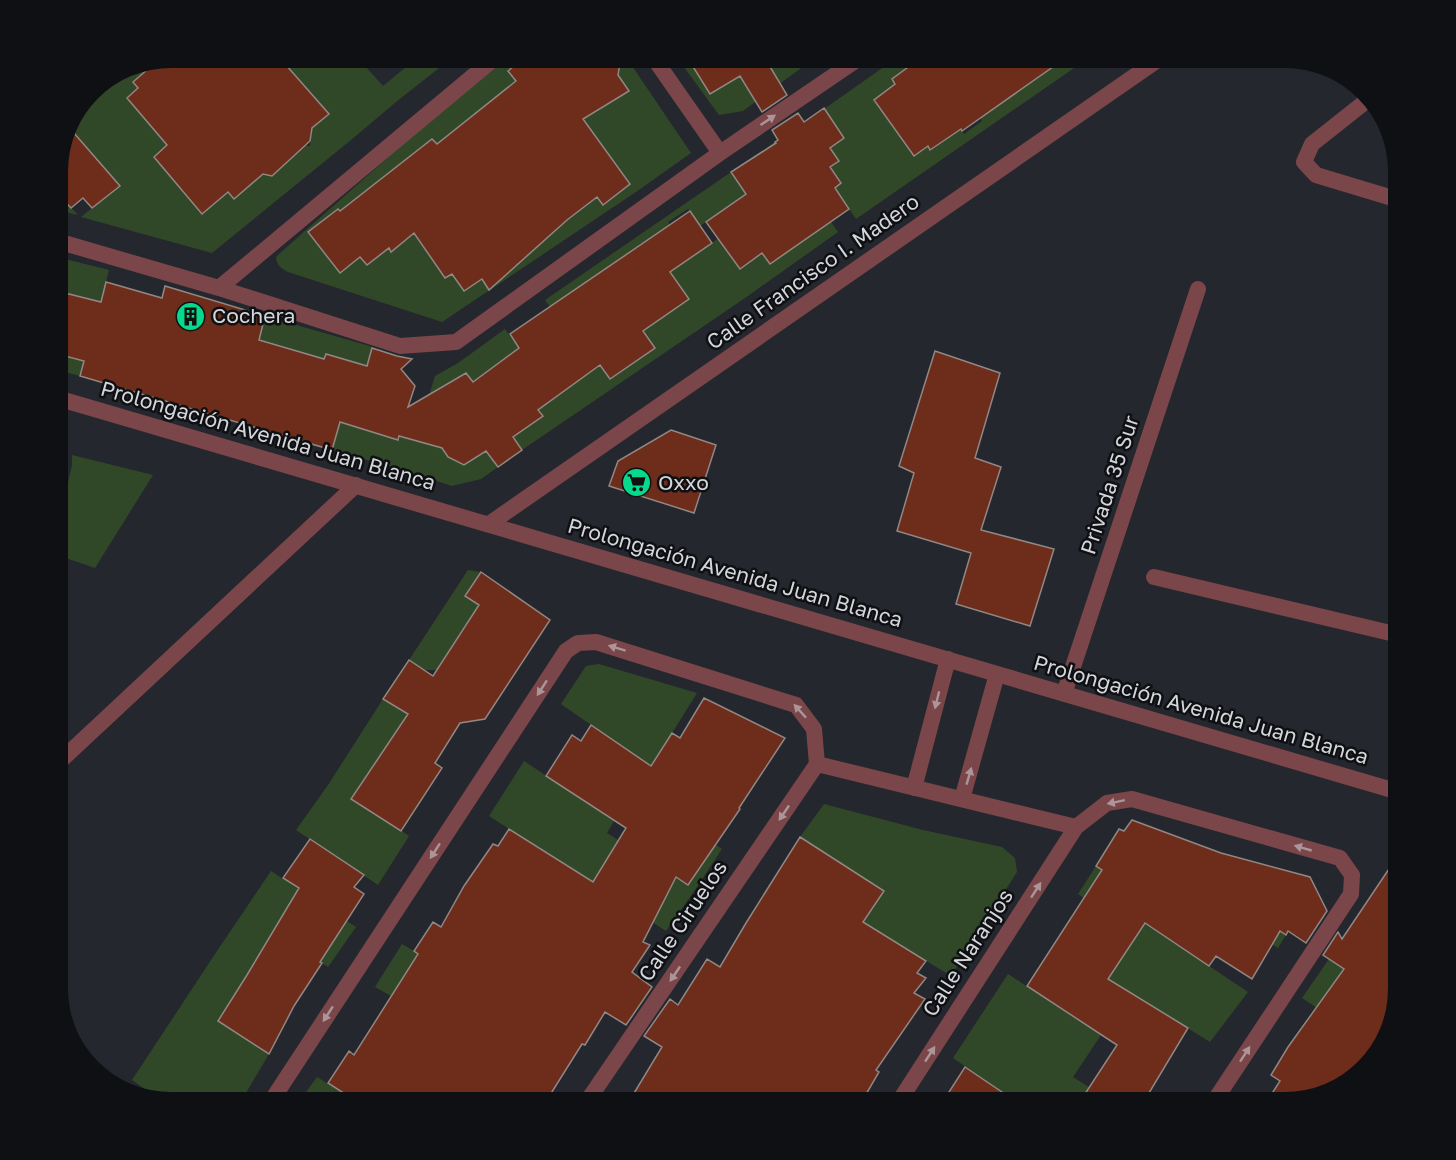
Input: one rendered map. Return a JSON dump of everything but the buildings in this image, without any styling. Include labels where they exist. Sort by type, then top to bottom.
[{"type":"street","points":[[219,288],[483,68]]},
{"type":"street","points":[[663,68],[720,153]]},
{"type":"street","points":[[68,244],[219,288],[400,346],[456,342],[720,153],[845,68]]},
{"type":"street","name":"Calle Francisco I. Madero","points":[[489,524],[1146,68]]},
{"type":"street","points":[[1364,103],[1312,144],[1304,162],[1316,175],[1388,197]]},
{"type":"street","name":"Privada 35 Sur","points":[[1064,694],[1198,290]]},
{"type":"street","name":"Prolongación Avenida Juan Blanca","points":[[68,401],[1388,789]]},
{"type":"street","points":[[68,754],[356,485]]},
{"type":"street","points":[[1154,577],[1388,631]]},
{"type":"street","points":[[277,1092],[566,651],[578,643],[596,642],[796,705],[814,729],[817,764],[1077,827]]},
{"type":"street","points":[[914,788],[948,659]]},
{"type":"street","points":[[962,799],[997,674]]},
{"type":"street","name":"Calle Ciruelos","points":[[593,1092],[817,764]]},
{"type":"street","name":"Calle Naranjos","points":[[905,1092],[1077,827],[1107,803],[1131,799],[1340,858],[1352,875],[1351,894],[1220,1092]]},
{"type":"green space","points":[[170,68],[367,68],[383,86],[405,68],[439,68],[212,253],[81,217],[119,186],[75,134],[89,108],[102,93],[119,81],[137,73],[150,69]],"holes":[[[146,71],[168,124],[157,133],[127,98],[138,88],[133,82]],[[301,82],[329,114],[312,128],[310,146],[291,145],[297,153],[282,167],[292,90]],[[191,125],[218,200],[202,214],[154,157]]]},
{"type":"green space","points":[[495,68],[512,68],[508,71],[519,86],[618,75],[619,68],[633,68],[691,153],[442,322],[288,272],[277,262],[276,257],[428,122]],"holes":[[[594,135],[630,184],[603,205],[597,197],[569,218]],[[337,209],[354,229],[409,237],[389,248],[367,265],[360,257],[340,273],[308,232]]]},
{"type":"green space","points":[[685,68],[801,68],[743,111],[719,115]]},
{"type":"green space","points":[[882,68],[908,68],[892,79],[915,156],[928,146],[930,150],[944,141],[952,118],[964,134],[1044,68],[1074,68],[856,219],[835,188],[841,183],[833,172],[823,172],[838,161],[830,148],[844,138],[824,109]]},
{"type":"green space","points":[[775,142],[800,176],[746,194],[700,226],[688,209],[668,222],[673,230],[646,248],[642,243],[603,270],[644,329],[667,267],[709,239],[712,243],[718,238],[740,269],[762,253],[826,215],[838,232],[522,450],[513,437],[542,416],[535,406],[590,362],[545,300],[731,172],[745,191],[743,164]]},
{"type":"green space","points":[[68,205],[78,215],[68,213]]},
{"type":"green space","points":[[68,260],[109,270],[101,302],[68,294]]},
{"type":"green space","points":[[265,316],[373,347],[352,413],[358,428],[399,440],[401,436],[415,441],[435,376],[458,363],[505,329],[519,348],[473,382],[466,373],[445,386],[448,457],[464,465],[486,451],[498,467],[481,479],[452,486],[332,450],[357,363],[326,355],[324,359],[250,372]]},
{"type":"green space","points":[[68,357],[84,361],[80,376],[68,373]]},
{"type":"green space","points":[[72,455],[153,475],[95,568],[68,559],[68,482]]},
{"type":"green space","points":[[468,570],[481,572],[465,595],[494,615],[465,625],[437,670],[424,670],[409,660]]},
{"type":"green space","points":[[599,664],[697,693],[654,762],[686,783],[650,766],[561,704],[586,666]]},
{"type":"green space","points":[[383,699],[408,714],[352,798],[409,836],[378,885],[296,830]]},
{"type":"green space","points":[[524,761],[614,821],[607,833],[639,853],[466,1047],[375,987],[402,944],[441,967],[577,875],[578,873],[489,816]]},
{"type":"green space","points":[[824,804],[923,830],[1002,847],[1015,858],[1017,872],[951,976],[863,922],[883,891],[800,837]]},
{"type":"green space","points":[[674,817],[722,849],[666,931],[641,915],[662,868],[688,885],[703,862]]},
{"type":"green space","points":[[1096,866],[1175,918],[1201,881],[1286,935],[1278,948],[1199,900],[1173,942],[1248,992],[1210,1042],[1128,991],[1049,953],[1056,942],[1078,958],[1084,898],[1078,894]]},
{"type":"green space","points":[[271,871],[356,927],[328,967],[274,932],[218,1021],[269,1054],[247,1092],[146,1090],[132,1080]]},
{"type":"green space","points":[[1329,959],[1388,999],[1387,1010],[1381,1029],[1372,1045],[1302,998]]},
{"type":"green space","points":[[1008,974],[1101,1035],[1073,1077],[1097,1092],[1002,1092],[953,1058]]},
{"type":"green space","points":[[317,1077],[341,1092],[306,1092]]},
{"type":"place","name":"Cochera","points":[[191,316]]},
{"type":"place","name":"Oxxo","points":[[637,483]]}]
